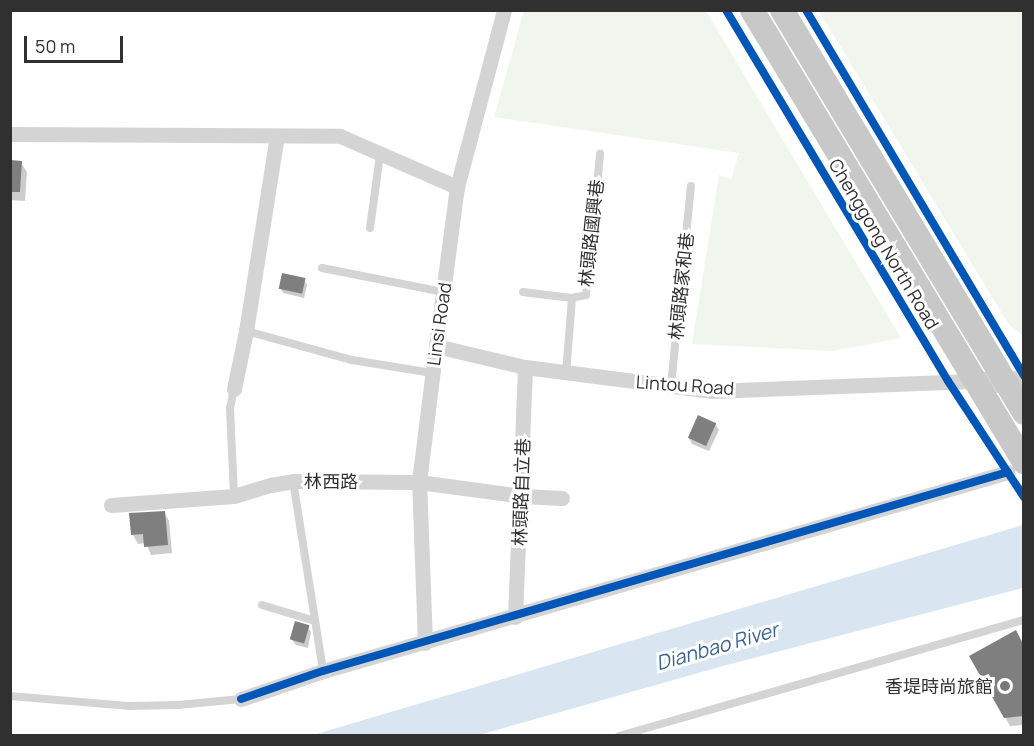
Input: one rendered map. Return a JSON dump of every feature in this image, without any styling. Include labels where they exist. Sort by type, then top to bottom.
[{"type":"main road","name":"Chenggong North Road","points":[[752,10],[973,381],[1016,467]]},
{"type":"main road","name":"Chenggong North Road","points":[[782,10],[1017,380],[1023,413]]},
{"type":"street","name":"Linsi Road","points":[[425,643],[419,482],[432,373],[458,187],[504,10]]},
{"type":"street","points":[[10,134],[340,136],[458,187]]},
{"type":"street","points":[[234,389],[246,331],[277,136]]},
{"type":"street","name":"Lintou Road","points":[[436,346],[566,374],[712,391],[973,381]]},
{"type":"street","name":"林頭路自立巷","points":[[515,617],[522,496],[525,367]]},
{"type":"street","points":[[973,381],[1017,380]]},
{"type":"street","points":[[241,699],[323,671],[515,617],[1016,467]]},
{"type":"street","points":[[111,505],[234,496],[292,481]]},
{"type":"street","name":"林西路","points":[[292,481],[419,482],[522,496],[562,498]]},
{"type":"lane","name":"Chenggong North Road","points":[[726,10],[948,381],[1016,467],[1021,493]]},
{"type":"lane","name":"Chenggong North Road","points":[[806,10],[1017,380]]},
{"type":"lane","name":"林頭路國興巷","points":[[566,374],[572,298],[586,295],[600,154]]},
{"type":"lane","points":[[370,228],[380,155]]},
{"type":"lane","name":"林頭路家和巷","points":[[671,386],[691,186]]},
{"type":"lane","points":[[322,268],[443,292]]},
{"type":"lane","points":[[523,291],[572,298]]},
{"type":"lane","points":[[246,331],[352,360],[432,373]]},
{"type":"lane","points":[[234,389],[230,408],[234,496]]},
{"type":"lane","name":"林西路","points":[[292,481],[323,671]]},
{"type":"lane","points":[[262,605],[315,621]]},
{"type":"lane","points":[[619,735],[1023,620]]},
{"type":"lane","points":[[10,696],[128,706],[178,705],[241,699]]},
{"type":"shaded area","points":[[524,11],[706,11],[901,338],[833,351],[692,344],[719,175],[731,179],[739,153],[494,117]]},
{"type":"shaded area","points":[[819,11],[1023,11],[1023,335],[1009,325]]},
{"type":"water","name":"Dianbao River","points":[[1023,525],[1023,588],[723,666],[479,735],[313,735]]},
{"type":"building","points":[[10,160],[22,161],[20,192],[10,192]]},
{"type":"building","points":[[282,273],[305,278],[302,294],[279,289]]},
{"type":"building","points":[[698,415],[716,423],[706,446],[688,438]]},
{"type":"building","points":[[165,511],[168,545],[144,547],[143,534],[131,535],[129,513]]},
{"type":"building","points":[[295,621],[309,625],[304,643],[290,639]]},
{"type":"building","name":"香堤時尚旅館","points":[[1016,630],[1023,644],[1023,716],[1004,718],[969,656]]},
{"type":"cycle path","points":[[726,10],[948,381],[1024,497]]},
{"type":"cycle path","points":[[806,10],[1024,376]]},
{"type":"cycle path","points":[[241,699],[323,671],[1008,472]]},
{"type":"place","name":"香堤時尚旅館","points":[[1005,686]]}]
